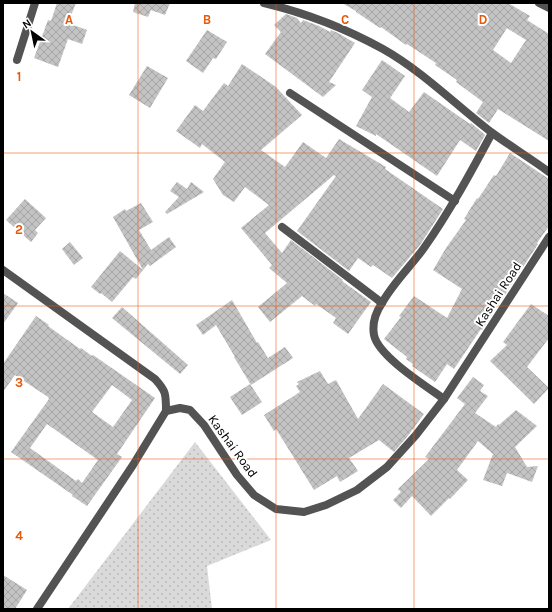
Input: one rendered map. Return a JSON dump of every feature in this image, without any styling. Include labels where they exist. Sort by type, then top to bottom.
[{"type":"street","points":[[17,60],[35,3]]},
{"type":"street","points":[[264,3],[293,10],[339,26],[384,50],[422,76],[492,133],[549,172]]},
{"type":"street","points":[[539,3],[549,8]]},
{"type":"street","points":[[290,93],[455,201]]},
{"type":"street","points":[[444,399],[388,357],[380,347],[374,335],[374,319],[382,303],[424,248],[455,201],[492,133]]},
{"type":"street","points":[[282,227],[382,303]]},
{"type":"street","name":"Kashai Road","points":[[166,411],[180,408],[190,410],[204,425],[237,475],[254,495],[276,509],[304,512],[326,505],[357,490],[387,467],[416,435],[444,399],[549,237]]},
{"type":"street","points":[[3,270],[154,379],[163,388],[166,398],[166,411],[133,465],[37,609]]},
{"type":"shaded area","points":[[195,442],[271,540],[207,566],[212,609],[68,609]]},
{"type":"building","points":[[57,3],[76,3],[68,23],[87,30],[82,44],[68,39],[58,67],[34,58],[48,20],[51,21]]},
{"type":"building","points":[[135,3],[170,3],[165,15],[151,10],[148,17],[133,12]]},
{"type":"building","points":[[342,3],[508,3],[530,16],[527,20],[549,34],[549,141],[498,109],[489,123],[476,113],[483,102],[456,82],[457,80],[435,65],[436,63],[407,44],[406,45]],"holes":[[[507,28],[526,40],[511,63],[493,50]]]},
{"type":"building","points":[[286,14],[297,18],[301,23],[303,20],[330,32],[331,30],[355,43],[329,82],[336,85],[323,97],[265,54],[281,32],[274,25]]},
{"type":"building","points":[[207,30],[227,42],[216,59],[213,58],[203,73],[186,61]]},
{"type":"building","points":[[382,60],[405,76],[390,98],[409,112],[424,92],[470,124],[471,123],[485,135],[476,151],[460,140],[437,176],[376,134],[376,136],[356,126],[372,97],[362,90]]},
{"type":"building","points":[[242,64],[276,87],[302,115],[261,150],[285,167],[303,142],[326,158],[339,139],[386,167],[385,169],[443,209],[420,245],[392,278],[373,265],[371,267],[358,258],[349,271],[297,231],[336,176],[334,175],[265,233],[282,253],[291,240],[371,302],[348,334],[333,323],[336,318],[316,304],[315,306],[302,296],[270,322],[258,307],[287,283],[269,268],[272,265],[241,228],[269,205],[245,187],[234,202],[223,195],[213,179],[225,162],[202,144],[200,148],[176,131],[195,105],[203,111],[224,83],[228,86]]},
{"type":"building","points":[[147,66],[168,78],[150,108],[129,95]]},
{"type":"building","points":[[510,153],[549,179],[549,226],[482,330],[481,329],[454,369],[447,364],[435,382],[412,366],[413,364],[406,359],[407,357],[384,339],[401,317],[399,316],[414,296],[447,318],[462,289],[433,270],[446,248],[466,220],[464,219],[477,198],[478,199],[494,175],[496,176]]},
{"type":"building","points":[[177,182],[187,189],[191,182],[204,192],[167,214],[165,212],[179,197],[170,191]]},
{"type":"building","points":[[25,199],[46,218],[35,230],[38,233],[31,242],[6,220]]},
{"type":"building","points":[[141,203],[153,222],[139,230],[151,250],[169,237],[176,247],[150,266],[148,264],[143,270],[113,217],[125,209],[126,211]]},
{"type":"building","points":[[70,242],[83,258],[74,265],[62,249]]},
{"type":"building","points":[[120,251],[143,270],[136,279],[133,277],[112,302],[91,287]]},
{"type":"building","points":[[3,293],[18,303],[3,324]]},
{"type":"building","points":[[232,300],[257,343],[258,342],[268,358],[285,347],[293,358],[251,385],[216,325],[203,335],[196,325]]},
{"type":"building","points":[[531,304],[549,316],[549,338],[527,367],[549,388],[534,404],[490,361],[507,345],[503,342]]},
{"type":"building","points":[[122,307],[188,365],[180,374],[112,318]]},
{"type":"building","points":[[36,316],[80,349],[81,348],[92,356],[93,355],[155,398],[117,454],[122,457],[87,506],[11,452],[49,399],[15,375],[3,392],[3,364]],"holes":[[[112,385],[132,400],[113,427],[92,412]],[[47,424],[98,460],[82,483],[78,479],[76,481],[30,448]]]},
{"type":"building","points":[[320,371],[328,384],[336,380],[358,419],[383,384],[424,414],[394,452],[379,440],[349,458],[358,471],[340,482],[337,476],[314,490],[276,429],[274,431],[264,415],[300,392],[296,386],[299,384],[297,382]]},
{"type":"building","points":[[473,377],[484,385],[480,391],[488,396],[475,413],[496,427],[516,410],[537,426],[515,447],[527,467],[538,466],[532,482],[507,473],[502,486],[483,480],[493,454],[478,441],[457,470],[468,480],[431,516],[412,496],[401,508],[393,500],[401,492],[398,489],[429,459],[425,457],[465,404],[457,398]]},
{"type":"building","points":[[250,384],[262,402],[242,415],[230,397]]},
{"type":"building","points":[[3,575],[27,590],[15,609],[3,609]]}]
